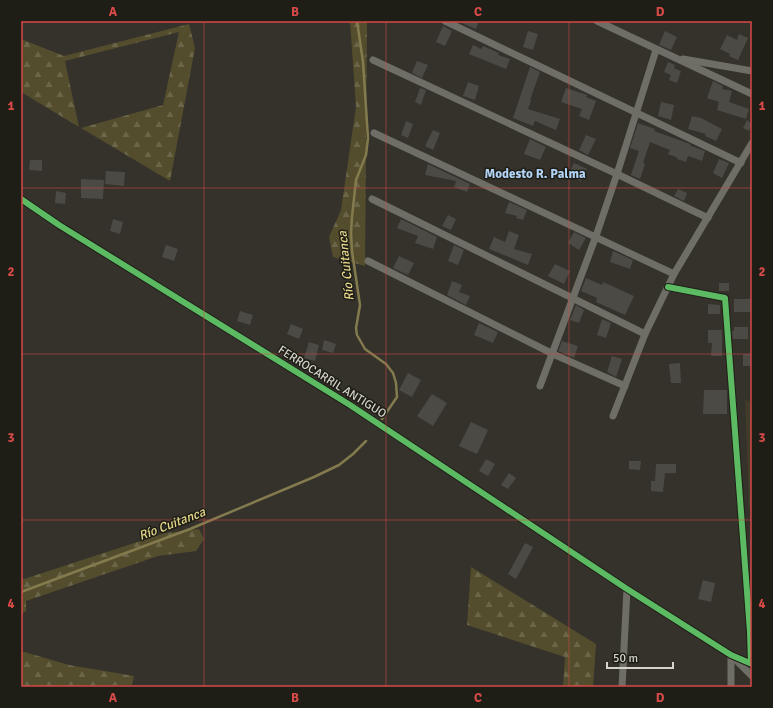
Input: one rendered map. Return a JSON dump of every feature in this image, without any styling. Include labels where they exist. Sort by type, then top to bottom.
[{"type":"street","points":[[445,21],[741,163]]},
{"type":"street","points":[[596,21],[752,94]]},
{"type":"street","points":[[540,386],[596,236],[637,113],[656,50]]},
{"type":"street","points":[[673,58],[752,70]]},
{"type":"street","points":[[373,60],[708,218]]},
{"type":"street","points":[[374,133],[596,236],[674,274]]},
{"type":"street","points":[[612,416],[645,334],[674,274],[752,143]]},
{"type":"street","name":"FERROCARRIL ANTIGUO","points":[[21,199],[66,229],[350,405],[627,589],[731,656]]},
{"type":"street","points":[[372,199],[645,334]]},
{"type":"street","points":[[368,261],[553,354],[625,386]]},
{"type":"street","points":[[668,287],[725,298],[750,632],[751,664],[731,656]]},
{"type":"street","points":[[622,687],[627,589]]},
{"type":"street","points":[[731,656],[752,676]]},
{"type":"street","points":[[731,656],[731,687]]},
{"type":"shaded area","points":[[745,399],[752,403],[752,510],[749,508]]},
{"type":"green space","points":[[350,21],[367,21],[365,266],[333,257],[329,237],[341,210],[356,107]]},
{"type":"green space","points":[[189,24],[195,48],[170,181],[81,128],[163,105],[179,32],[65,61],[79,127],[21,92],[21,39],[64,56]]},
{"type":"green space","points":[[199,529],[204,539],[196,551],[158,556],[26,601],[26,611],[21,614],[21,580],[165,533]]},
{"type":"green space","points":[[471,567],[596,644],[593,687],[563,687],[565,657],[467,625]]},
{"type":"green space","points":[[21,651],[69,665],[134,676],[132,685],[21,687]]},
{"type":"building","points":[[457,21],[479,21],[476,29]]},
{"type":"building","points":[[443,26],[452,31],[445,46],[436,42]]},
{"type":"building","points":[[528,31],[538,34],[533,50],[523,47]]},
{"type":"building","points":[[665,31],[677,37],[671,50],[659,45]]},
{"type":"building","points":[[739,34],[748,38],[738,60],[729,56],[730,54],[720,49],[727,35],[737,40]]},
{"type":"building","points":[[473,45],[481,49],[483,46],[499,53],[498,55],[510,59],[506,69],[469,54]]},
{"type":"building","points":[[417,61],[428,65],[422,78],[412,73]]},
{"type":"building","points":[[668,62],[675,65],[674,68],[681,71],[677,83],[669,80],[671,75],[664,72]]},
{"type":"building","points":[[530,67],[540,72],[528,109],[560,119],[556,130],[535,121],[533,126],[513,118]]},
{"type":"building","points":[[713,81],[723,86],[722,89],[732,91],[729,102],[749,109],[746,119],[717,110],[719,102],[707,98]]},
{"type":"building","points":[[468,82],[479,86],[475,100],[463,96]]},
{"type":"building","points":[[420,88],[426,90],[421,105],[415,102]]},
{"type":"building","points":[[566,88],[587,95],[586,97],[596,101],[589,120],[579,116],[582,109],[561,102]]},
{"type":"building","points":[[661,102],[674,105],[671,120],[658,116]]},
{"type":"building","points":[[692,116],[701,118],[722,129],[716,141],[705,136],[706,134],[688,129]]},
{"type":"building","points":[[747,120],[752,124],[749,131],[743,128]]},
{"type":"building","points":[[406,121],[413,124],[408,138],[401,135]]},
{"type":"building","points":[[638,123],[655,129],[654,131],[705,151],[702,161],[688,156],[686,162],[677,159],[678,158],[668,154],[670,150],[650,142],[643,163],[645,164],[640,179],[631,175],[639,151],[630,148]]},
{"type":"building","points":[[433,130],[440,133],[433,150],[425,146]]},
{"type":"building","points":[[586,135],[596,139],[588,155],[579,150]]},
{"type":"building","points":[[530,139],[546,147],[540,160],[524,154]]},
{"type":"building","points":[[719,159],[729,163],[722,178],[713,173]]},
{"type":"building","points":[[30,160],[42,160],[42,171],[29,170]]},
{"type":"building","points":[[574,163],[587,169],[581,181],[568,175]]},
{"type":"building","points":[[428,164],[470,184],[467,192],[454,187],[456,181],[425,175]]},
{"type":"building","points":[[106,171],[125,172],[124,186],[105,184]]},
{"type":"building","points":[[81,179],[104,180],[103,199],[81,198]]},
{"type":"building","points":[[678,189],[687,193],[684,201],[674,196]]},
{"type":"building","points":[[56,191],[66,193],[65,204],[55,203]]},
{"type":"building","points":[[509,202],[527,210],[523,220],[516,218],[517,216],[505,213]]},
{"type":"building","points":[[448,215],[456,219],[451,230],[442,226]]},
{"type":"building","points":[[113,219],[123,222],[120,234],[110,231]]},
{"type":"building","points":[[401,219],[437,237],[433,249],[415,243],[418,236],[397,228]]},
{"type":"building","points":[[509,231],[519,235],[514,249],[532,254],[528,265],[489,249],[494,237],[505,242]]},
{"type":"building","points":[[574,232],[586,238],[579,250],[568,243]]},
{"type":"building","points":[[166,245],[178,249],[174,261],[162,257]]},
{"type":"building","points":[[454,245],[464,250],[458,265],[448,261]]},
{"type":"building","points":[[613,251],[633,260],[630,269],[610,262]]},
{"type":"building","points":[[399,256],[414,263],[408,275],[393,268]]},
{"type":"building","points":[[555,264],[570,271],[564,284],[548,276]]},
{"type":"building","points":[[586,278],[602,285],[603,282],[634,296],[625,315],[596,302],[597,298],[581,291]]},
{"type":"building","points":[[452,281],[462,285],[459,292],[470,296],[466,305],[447,295]]},
{"type":"building","points":[[719,283],[729,283],[729,291],[719,291]]},
{"type":"building","points":[[734,299],[752,299],[752,312],[734,312]]},
{"type":"building","points":[[708,304],[720,305],[720,314],[708,314]]},
{"type":"building","points":[[576,305],[584,310],[579,323],[570,320]]},
{"type":"building","points":[[240,311],[253,315],[250,325],[237,321]]},
{"type":"building","points":[[602,319],[611,323],[606,338],[597,335]]},
{"type":"building","points":[[479,323],[498,332],[493,343],[474,335]]},
{"type":"building","points":[[291,324],[303,329],[299,339],[287,334]]},
{"type":"building","points":[[734,327],[748,327],[748,339],[733,339],[732,331],[734,331]]},
{"type":"building","points":[[708,330],[722,330],[722,356],[711,356],[712,343],[708,343]]},
{"type":"building","points":[[324,340],[336,344],[333,353],[322,350]]},
{"type":"building","points":[[562,341],[578,346],[574,358],[558,351]]},
{"type":"building","points":[[309,342],[319,345],[315,361],[304,358]]},
{"type":"building","points":[[743,354],[752,354],[752,366],[743,366]]},
{"type":"building","points":[[612,356],[622,359],[616,377],[607,372]]},
{"type":"building","points":[[680,363],[681,383],[671,383],[669,364]]},
{"type":"building","points":[[408,373],[421,380],[412,397],[399,390]]},
{"type":"building","points":[[704,390],[727,390],[727,414],[703,414]]},
{"type":"building","points":[[432,394],[447,403],[433,426],[417,416]]},
{"type":"building","points":[[471,422],[488,430],[477,454],[459,446]]},
{"type":"building","points":[[486,459],[495,464],[488,476],[479,471]]},
{"type":"building","points":[[629,461],[641,461],[640,470],[629,469]]},
{"type":"building","points":[[656,464],[676,464],[676,473],[665,473],[663,492],[651,491],[651,481],[655,481]]},
{"type":"building","points":[[509,473],[516,478],[508,489],[501,485]]},
{"type":"building","points":[[525,543],[533,547],[516,579],[508,574]]},
{"type":"building","points":[[703,580],[715,583],[711,602],[698,599]]},
{"type":"waterway","name":"Río Cuitanca","points":[[357,21],[363,62],[368,138],[366,155],[356,180],[352,217],[352,251],[360,305],[356,328],[357,335],[365,349],[386,364],[393,373],[396,383],[397,397],[382,419]]},
{"type":"waterway","name":"Río Cuitanca","points":[[21,592],[190,529],[314,477],[339,465],[366,441]]},
{"type":"cycle path","points":[[21,199],[59,225],[350,405],[627,589],[731,655],[752,664]]},
{"type":"cycle path","points":[[668,287],[725,298],[750,632],[751,663]]},
{"type":"district","name":"Modesto R. Palma","points":[[535,174]]}]
